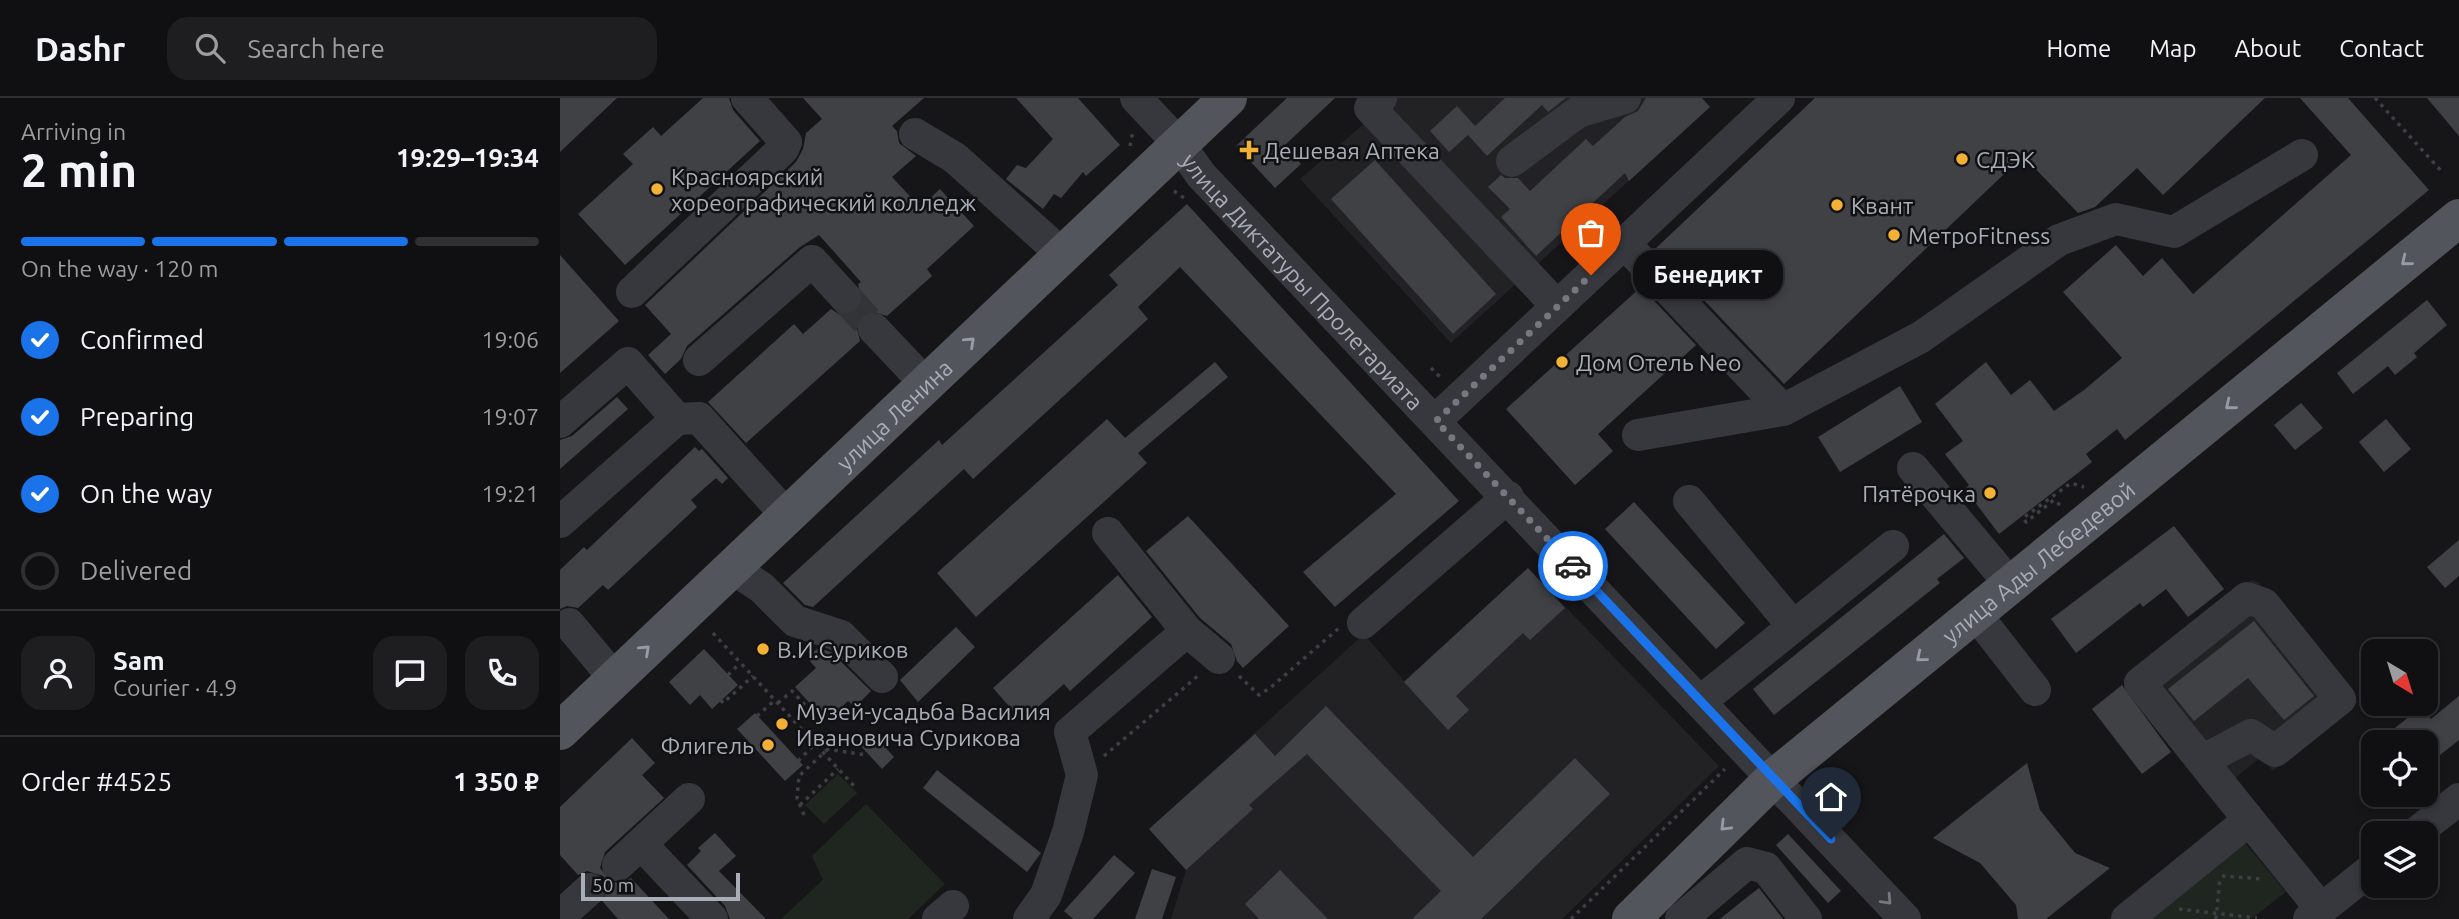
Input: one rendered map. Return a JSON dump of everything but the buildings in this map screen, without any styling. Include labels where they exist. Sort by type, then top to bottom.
[{"type":"main road","name":"улица Ленина","points":[[560,731],[1228,98]]},
{"type":"main road","name":"улица Ады Лебедевой","points":[[1631,919],[1680,904],[1774,778],[2459,218]]},
{"type":"street","points":[[632,292],[783,149],[786,142],[747,98]]},
{"type":"street","name":"улица Диктатуры Пролетариата","points":[[1136,98],[1180,144],[1201,175],[1905,919]]},
{"type":"street","points":[[1381,98],[1370,108],[1557,306]]},
{"type":"street","points":[[1513,161],[1578,112],[1625,98]]},
{"type":"street","points":[[1436,421],[1624,243],[1759,105]]},
{"type":"street","points":[[915,134],[955,158],[1063,255]]},
{"type":"street","points":[[1638,435],[1783,410],[1922,337],[2059,240],[2116,219],[2174,232],[2302,155]]},
{"type":"street","points":[[1624,243],[1783,410]]},
{"type":"street","points":[[699,360],[812,261],[845,297]]},
{"type":"street","points":[[874,329],[926,384]]},
{"type":"street","points":[[560,422],[628,363],[677,419]]},
{"type":"street","points":[[560,523],[677,419],[699,418],[787,516]]},
{"type":"street","points":[[1913,468],[2010,584]]},
{"type":"street","points":[[1353,623],[1508,497]]},
{"type":"street","points":[[1689,501],[1793,626]]},
{"type":"street","points":[[1108,533],[1187,631],[1219,658]]},
{"type":"street","points":[[1701,701],[1893,546]]},
{"type":"street","points":[[732,568],[762,588],[795,621],[841,636],[882,677]]},
{"type":"street","points":[[2202,761],[2251,735],[2275,751],[2340,699],[2264,604],[2247,598],[2140,683],[2202,761],[2249,820],[2316,914],[2361,878]]},
{"type":"street","points":[[1975,614],[2035,690]]},
{"type":"street","points":[[569,624],[615,678]]},
{"type":"street","points":[[1030,919],[1046,895],[1068,832],[1082,775],[1070,732],[1187,631]]},
{"type":"street","points":[[618,865],[689,799]]},
{"type":"street","points":[[2135,912],[2249,820]]},
{"type":"street","points":[[642,845],[712,919]]},
{"type":"street","points":[[1680,904],[1747,863],[1766,868],[1806,919]]},
{"type":"street","points":[[560,916],[590,889]]},
{"type":"path","points":[[2375,98],[2443,173]]},
{"type":"path","points":[[1130,134],[1130,146]]},
{"type":"path","points":[[1174,191],[1178,196]]},
{"type":"path","points":[[1431,368],[1447,384]]},
{"type":"path","points":[[2060,506],[2054,500],[2026,522],[2023,518],[2071,483],[2084,487]]},
{"type":"path","points":[[1082,775],[1219,658],[1259,695],[1353,623]]},
{"type":"path","points":[[713,633],[824,750],[854,786]]},
{"type":"path","points":[[728,675],[740,663]]},
{"type":"path","points":[[721,700],[723,703],[753,676]]},
{"type":"path","points":[[757,716],[792,691],[806,706],[809,704]]},
{"type":"path","points":[[798,761],[816,743]]},
{"type":"path","points":[[824,750],[866,755]]},
{"type":"path","points":[[804,815],[797,798],[799,776],[824,750]]},
{"type":"path","points":[[800,805],[838,769]]},
{"type":"path","points":[[1571,919],[1725,769]]},
{"type":"path","points":[[2183,873],[2270,880]]},
{"type":"path","points":[[2217,916],[2220,876]]},
{"type":"path","points":[[2135,912],[2257,918]]},
{"type":"shaded area","points":[[1394,98],[1702,98],[1710,107],[1451,343],[1300,179]]},
{"type":"shaded area","points":[[1528,568],[1719,766],[1562,919],[1171,919],[1186,870],[1149,829],[1364,634],[1404,681]]},
{"type":"shaded area","points":[[2252,580],[2259,583],[2358,702],[2273,771],[2261,757],[2234,779],[2224,807],[2123,680]]},
{"type":"shaded area","points":[[838,774],[857,793],[824,824],[805,805]]},
{"type":"shaded area","points":[[866,804],[945,884],[908,919],[781,919],[823,880],[812,856]]},
{"type":"shaded area","points":[[2240,837],[2286,892],[2251,919],[2140,919]]},
{"type":"tunnel","points":[[845,297],[874,329]]},
{"type":"way so far","points":[[1573,566],[1436,421],[1591,275]]},
{"type":"place","name":"Дешевая Аптека","points":[[1249,150]]},
{"type":"place","name":"СДЭК","points":[[1962,159]]},
{"type":"place","name":"Красноярский хореографический колледж","points":[[657,189]]},
{"type":"place","name":"Квант","points":[[1837,205]]},
{"type":"place","name":"МетроFitness","points":[[1894,235]]},
{"type":"place","name":"Бенедикт","points":[[1591,275]]},
{"type":"place","name":"Дом Отель Neo","points":[[1562,362]]},
{"type":"place","name":"Пятёрочка","points":[[1990,493]]},
{"type":"place","name":"В.И.Суриков","points":[[763,649]]},
{"type":"place","name":"Музей-усадьба Василия Ивановича Сурикова","points":[[782,724]]},
{"type":"place","name":"Флигель","points":[[768,745]]},
{"type":"route","points":[[1573,566],[1831,839]]}]
